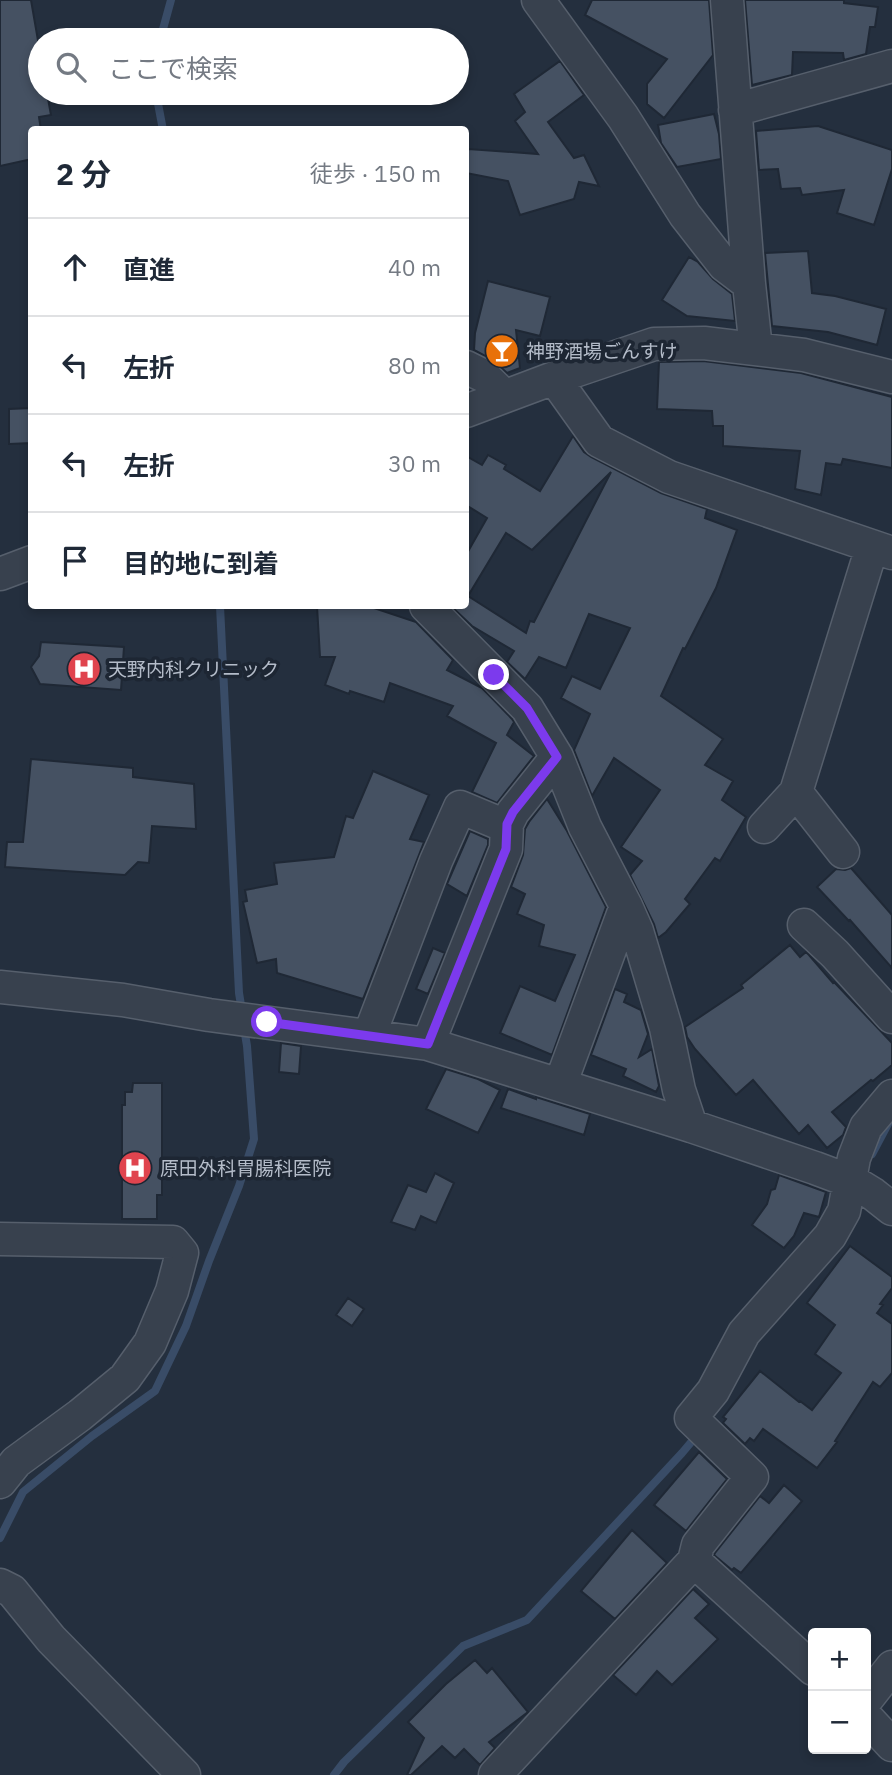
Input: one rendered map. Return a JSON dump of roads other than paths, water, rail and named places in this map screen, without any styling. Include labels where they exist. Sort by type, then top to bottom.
[{"type":"street","points":[[538,0],[623,117],[685,215],[724,265],[749,284]]},
{"type":"street","points":[[727,0],[756,349]]},
{"type":"street","points":[[735,110],[892,66]]},
{"type":"street","points":[[469,410],[654,344],[704,343],[804,355],[892,377]]},
{"type":"street","points":[[469,368],[484,376],[504,396]]},
{"type":"street","points":[[554,378],[599,441],[669,477],[882,550],[796,792],[764,827]]},
{"type":"street","points":[[0,574],[28,564]]},
{"type":"street","points":[[429,609],[527,708],[557,757],[585,827],[637,931],[691,1126]]},
{"type":"street","points":[[428,1044],[506,849],[507,824],[513,812],[557,757]]},
{"type":"street","points":[[796,792],[843,852]]},
{"type":"street","points":[[369,1036],[436,860],[460,807],[507,824]]},
{"type":"street","points":[[560,1085],[626,906]]},
{"type":"street","points":[[804,925],[844,945],[892,1017]]},
{"type":"street","points":[[0,987],[123,1000],[209,1015],[428,1044],[691,1126],[849,1180],[892,1209]]},
{"type":"street","points":[[495,1775],[694,1561],[698,1545],[752,1477],[691,1418],[713,1391],[744,1333],[830,1236],[844,1211],[854,1158],[866,1127],[892,1096]]},
{"type":"street","points":[[0,1239],[173,1242],[182,1253],[172,1291],[150,1343],[125,1378],[16,1462],[0,1482]]},
{"type":"street","points":[[694,1561],[808,1664]]},
{"type":"street","points":[[0,1586],[12,1591],[51,1639],[184,1775]]},
{"type":"street","points":[[871,1694],[892,1667]]},
{"type":"street","points":[[871,1722],[892,1745]]},
{"type":"waterway","points":[[163,28],[171,0]]},
{"type":"waterway","points":[[158,105],[162,126]]},
{"type":"waterway","points":[[220,609],[242,1011]]},
{"type":"waterway","points":[[0,1538],[23,1492],[92,1436],[155,1391],[186,1326],[254,1139],[244,1028]]},
{"type":"waterway","points":[[872,1154],[889,1122]]},
{"type":"waterway","points":[[334,1775],[344,1762],[463,1646],[527,1620],[698,1434]]},
{"type":"place","name":"神野酒場ごんすけ","points":[[502,351]]},
{"type":"place","name":"天野内科クリニック","points":[[84,669]]},
{"type":"place","name":"原田外科胃腸科医院","points":[[135,1168]]}]
